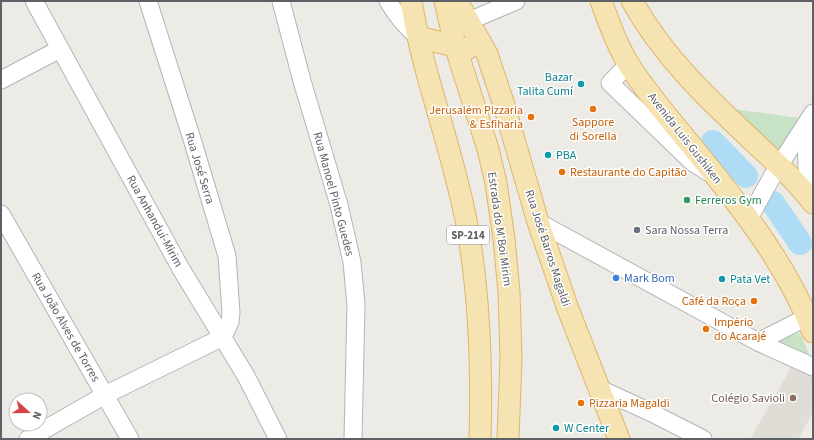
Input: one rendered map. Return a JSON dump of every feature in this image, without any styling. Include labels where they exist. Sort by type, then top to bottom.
[{"type":"main road","name":"SP-214","points":[[411,1],[429,83],[452,161],[467,224],[477,293],[480,337],[482,392],[480,439]]},
{"type":"main road","name":"Estrada do M'Boi Mirim","points":[[445,1],[455,45],[488,149],[496,183],[504,239],[509,292],[511,358],[508,439]]},
{"type":"main road","name":"Rua José Barros Magaldi","points":[[457,1],[487,54],[503,102],[538,222],[568,309],[619,439]]},
{"type":"main road","name":"Avenida Luis Gushiken","points":[[601,1],[615,38],[629,64],[655,101],[717,177],[774,255],[811,321]]},
{"type":"main road","points":[[632,1],[644,23],[661,47],[691,82],[780,165],[812,201]]},
{"type":"main road","points":[[418,37],[487,54]]},
{"type":"street","name":"Rua Anhanduí-Mirim","points":[[34,1],[181,269],[246,376],[278,439]]},
{"type":"street","name":"Rua José Serra","points":[[148,1],[227,256],[231,313],[230,322],[223,337]]},
{"type":"street","name":"Rua Manoel Pinto Guedes","points":[[280,1],[339,205],[352,262],[356,305],[353,439]]},
{"type":"street","points":[[388,1],[396,16],[418,37]]},
{"type":"street","points":[[469,21],[516,1]]},
{"type":"street","points":[[1,80],[60,49]]},
{"type":"street","points":[[748,220],[812,113]]},
{"type":"street","points":[[812,113],[806,148],[806,164],[812,201]]},
{"type":"street","name":"Rua João Alves de Torres","points":[[1,214],[130,439]]},
{"type":"street","points":[[538,222],[758,342],[813,367]]},
{"type":"street","points":[[758,342],[811,321]]},
{"type":"street","points":[[28,439],[105,395],[223,337]]},
{"type":"street","points":[[600,389],[703,439]]},
{"type":"shaded area","name":"Colégio Savioli","points":[[793,362],[806,369],[813,376],[813,413],[798,439],[750,439],[782,384]]},
{"type":"green space","points":[[726,108],[799,118],[779,149],[775,151]]},
{"type":"green space","points":[[800,333],[811,359],[775,341]]},
{"type":"waterway","points":[[713,142],[746,176]]},
{"type":"waterway","points":[[773,203],[800,243]]},
{"type":"place","name":"Bazar Talita Cumí","points":[[581,84]]},
{"type":"place","name":"Sappore di Sorella","points":[[593,109]]},
{"type":"place","name":"Jerusalém Pizzaria & Esfiharia","points":[[531,117]]},
{"type":"place","name":"PBA","points":[[548,155]]},
{"type":"place","name":"Restaurante do Capitão","points":[[562,172]]},
{"type":"place","name":"Ferreros Gym","points":[[687,200]]},
{"type":"place","name":"Sara Nossa Terra","points":[[637,230]]},
{"type":"place","name":"Mark Bom","points":[[616,278]]},
{"type":"place","name":"Pata Vet","points":[[722,279]]},
{"type":"place","name":"Café da Roça","points":[[754,301]]},
{"type":"place","name":"Império do Acarajé","points":[[706,329]]},
{"type":"place","name":"Colégio Savioli","points":[[793,398]]},
{"type":"place","name":"Pizzaria Magaldi","points":[[581,403]]},
{"type":"place","name":"W Center","points":[[556,428]]}]
